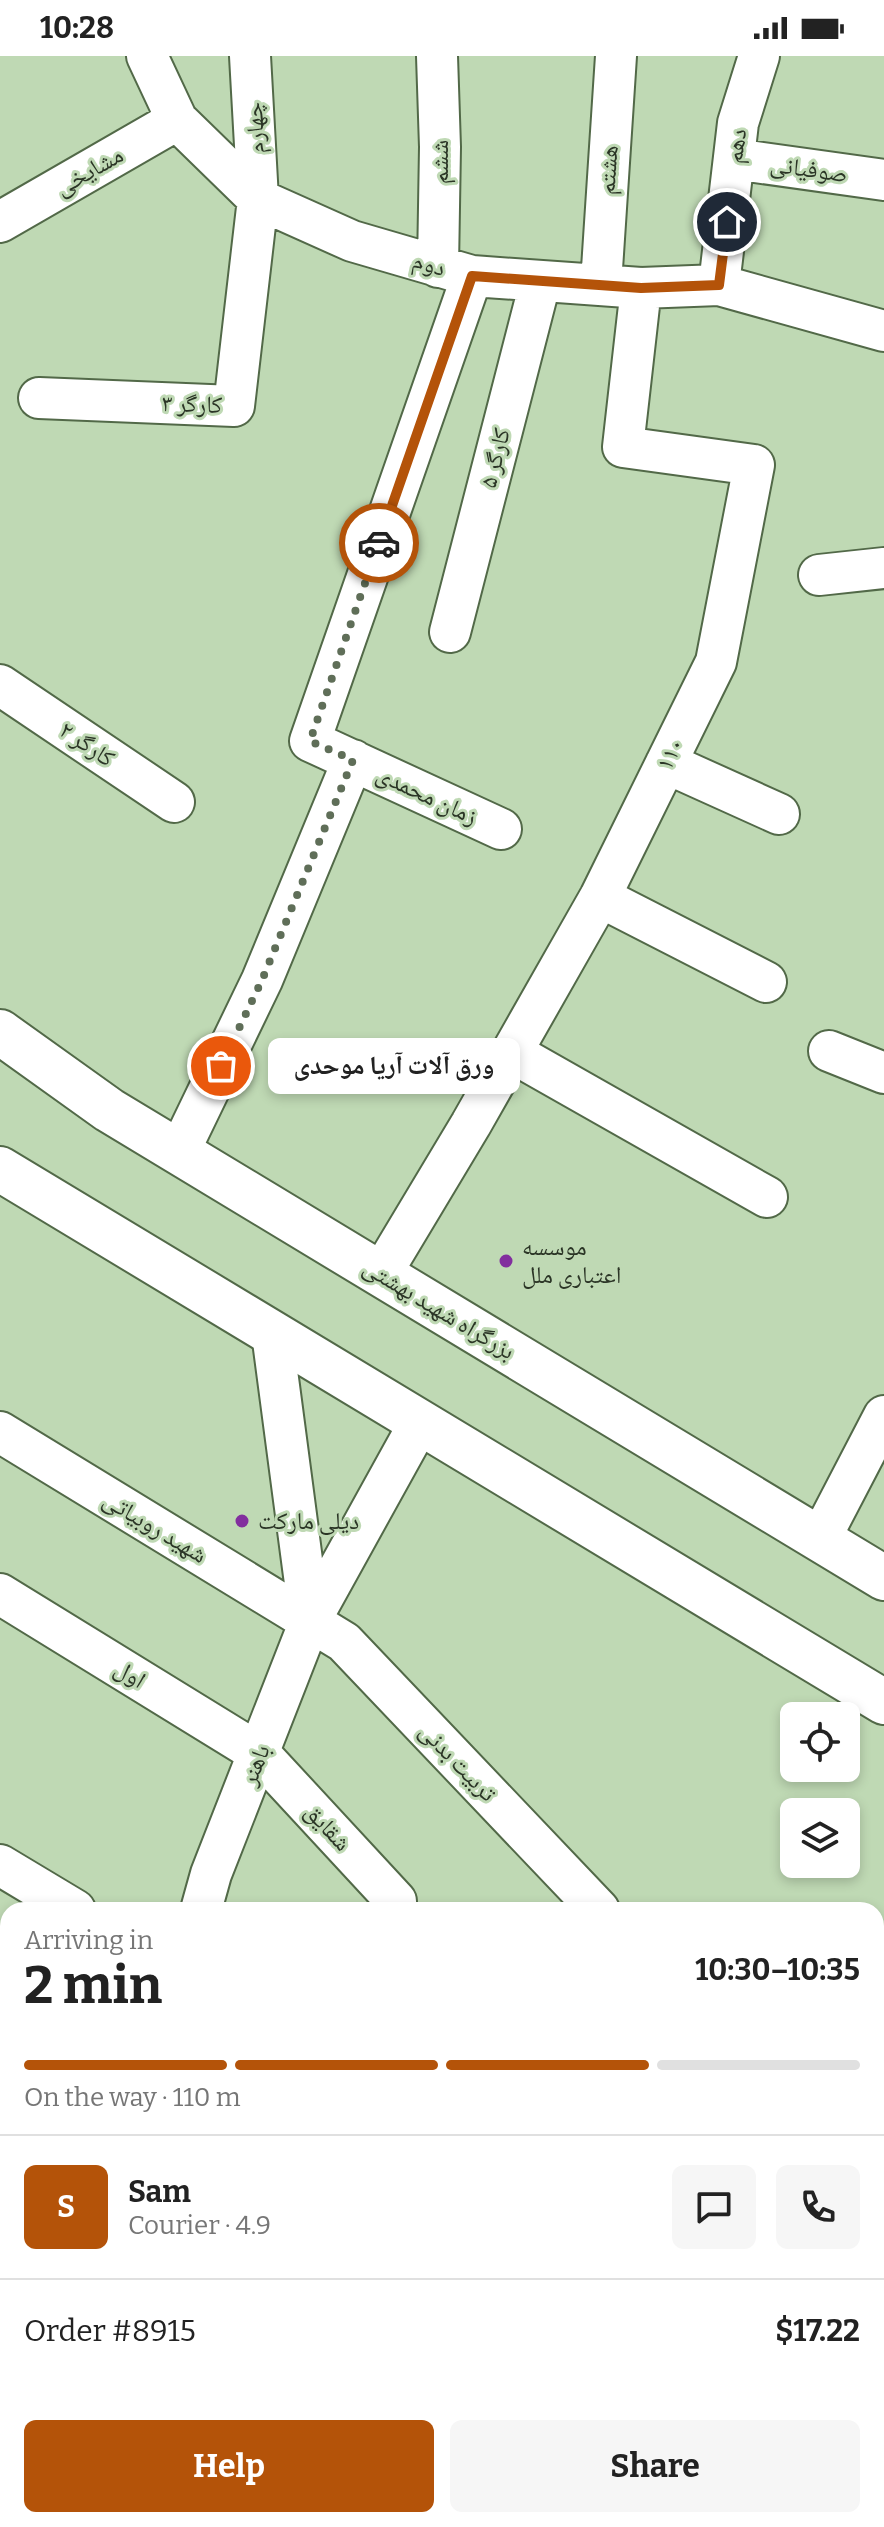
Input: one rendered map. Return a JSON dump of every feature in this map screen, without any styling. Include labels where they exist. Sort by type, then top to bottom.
[{"type":"highway","name":"بزرگراه شهید بهشتی","points":[[0,1032],[101,1105],[884,1578]]},
{"type":"highway","points":[[0,1169],[884,1702]]},
{"type":"street","name":"دوم","points":[[147,56],[177,120],[258,199],[352,241],[455,272],[540,283],[641,288],[719,285],[884,331]]},
{"type":"street","name":"چهارم","points":[[250,56],[258,199]]},
{"type":"street","name":"ششم","points":[[437,56],[440,147],[455,272]]},
{"type":"street","name":"هشتم","points":[[601,284],[616,56]]},
{"type":"street","name":"دهم","points":[[719,285],[738,123],[759,56]]},
{"type":"street","name":"مشایخی","points":[[0,222],[177,120]]},
{"type":"street","name":"صوفیانی","points":[[734,159],[884,180]]},
{"type":"street","name":"کارگر ۳","points":[[39,398],[234,406],[258,199]]},
{"type":"street","name":"زمان محمدی","points":[[455,272],[310,741],[501,829]]},
{"type":"street","name":"کارگر ۵","points":[[450,632],[540,283]]},
{"type":"street","name":"۱۱۰","points":[[381,1274],[513,1053],[600,897],[716,662],[754,465],[623,447],[641,288]]},
{"type":"street","points":[[819,575],[884,568]]},
{"type":"street","name":"کارگر ۲","points":[[0,685],[174,802]]},
{"type":"street","name":"زمان محمدی","points":[[179,1152],[262,980],[353,760]]},
{"type":"street","points":[[666,763],[779,814]]},
{"type":"street","points":[[600,897],[766,982]]},
{"type":"street","points":[[829,1051],[884,1073]]},
{"type":"street","points":[[513,1053],[767,1197]]},
{"type":"street","name":"باهنر","points":[[272,1333],[310,1621]]},
{"type":"street","points":[[820,1539],[884,1416]]},
{"type":"street","name":"باهنر","points":[[203,1902],[211,1874],[310,1621],[420,1422]]},
{"type":"street","name":"شهید روبیاتی","points":[[0,1432],[310,1621]]},
{"type":"street","name":"اول","points":[[0,1594],[260,1754]]},
{"type":"street","name":"تربیت بدنی","points":[[310,1621],[344,1642],[591,1902]]},
{"type":"street","name":"شقایق","points":[[260,1754],[396,1901]]},
{"type":"street","points":[[0,1865],[62,1902]]},
{"type":"way so far","points":[[221,1066],[262,980],[353,760],[310,741],[379,543]]},
{"type":"place","name":"ورق آلات آریا موحدی","points":[[221,1066]]},
{"type":"place","name":"موسسه اعتباری ملل","points":[[506,1261]]},
{"type":"place","name":"دیلی مارکت","points":[[242,1521]]},
{"type":"route","points":[[379,543],[472,276],[641,288],[719,285],[727,222]]}]
